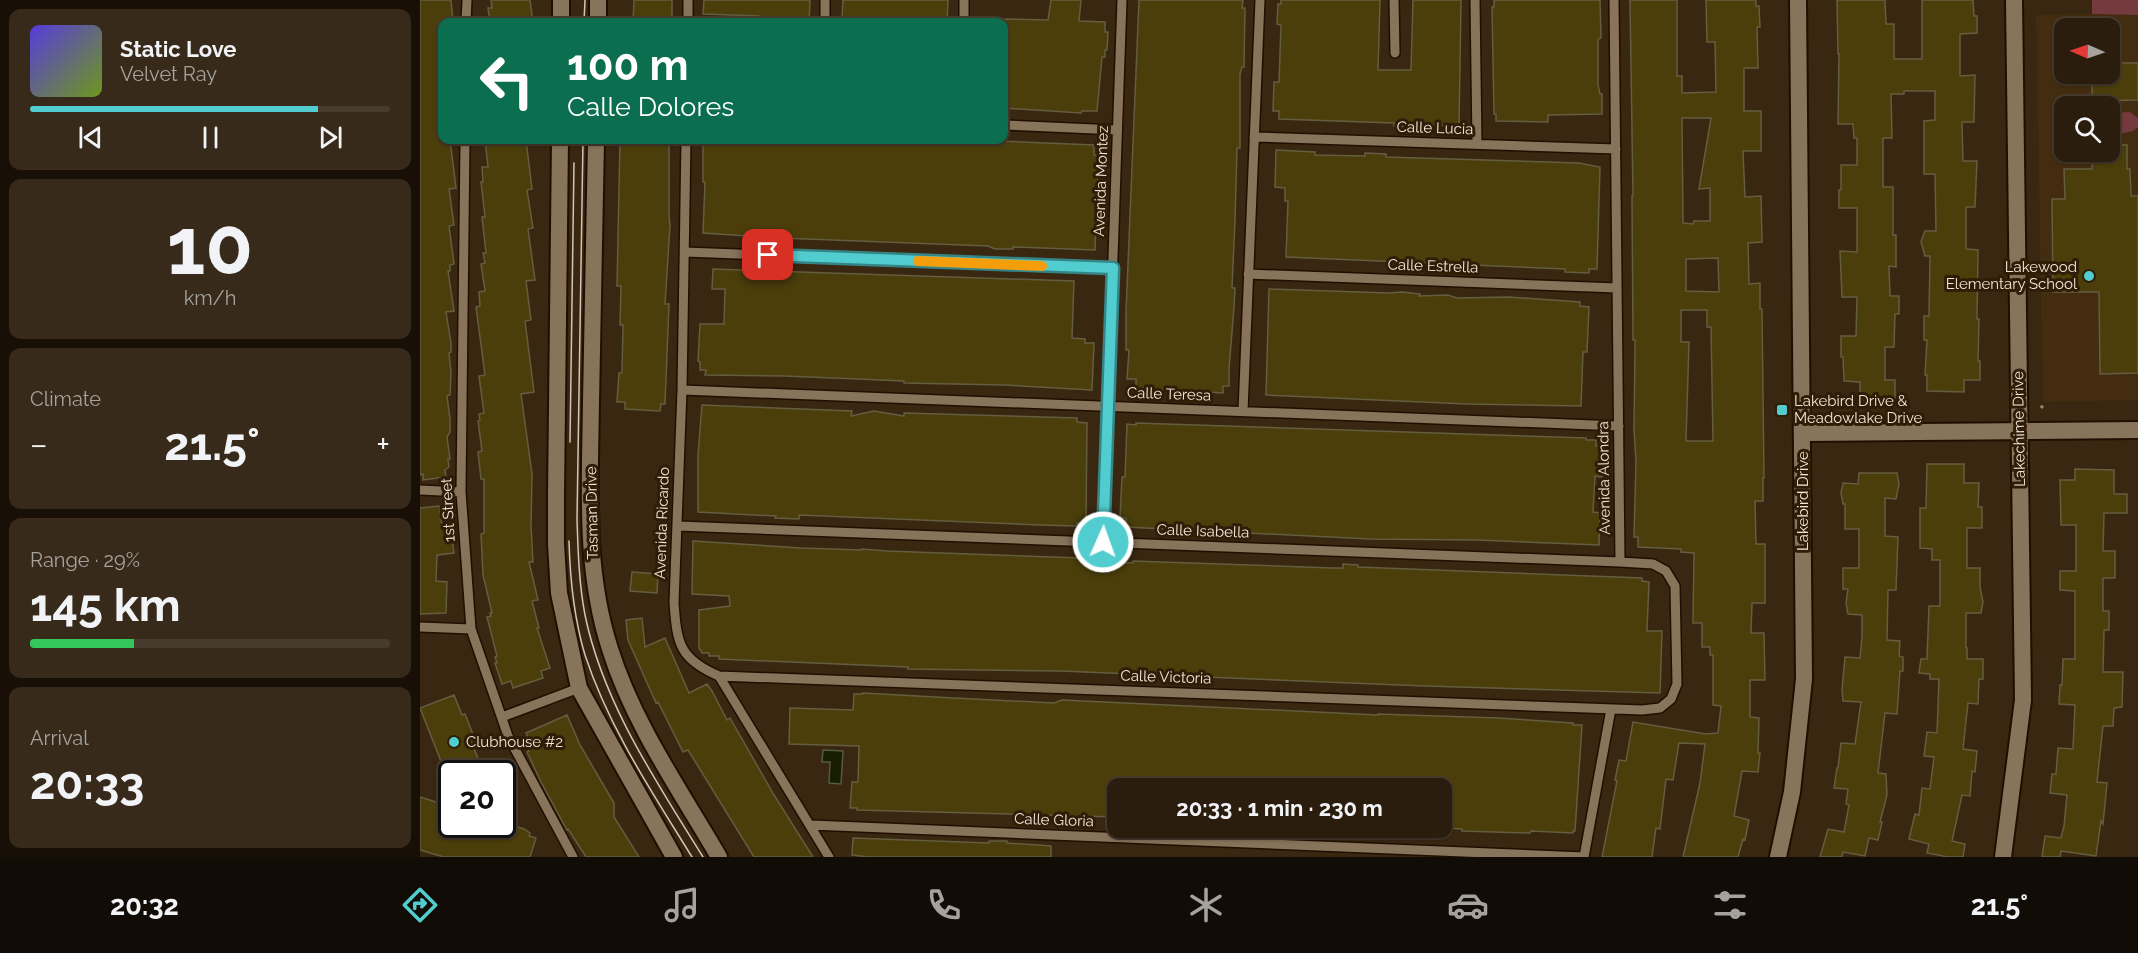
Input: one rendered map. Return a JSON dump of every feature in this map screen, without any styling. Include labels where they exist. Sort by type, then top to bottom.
[{"type":"street","points":[[561,0],[561,18]]},
{"type":"street","points":[[598,0],[598,18]]},
{"type":"street","name":"Lakebird Drive","points":[[1778,857],[1792,792],[1804,679],[1798,0]]},
{"type":"street","name":"Lakechime Drive","points":[[2003,857],[2023,700],[2014,0]]},
{"type":"street","points":[[560,144],[556,544],[559,593],[579,688],[674,857]]},
{"type":"street","name":"Tasman Drive","points":[[596,144],[590,543],[596,588],[609,648],[632,707],[719,857]]},
{"type":"street","points":[[1803,433],[2138,430]]},
{"type":"lane","points":[[466,18],[467,0]]},
{"type":"lane","points":[[688,0],[688,18]]},
{"type":"lane","points":[[825,0],[825,18]]},
{"type":"lane","points":[[964,0],[964,18]]},
{"type":"lane","name":"Avenida Montez","points":[[1103,542],[1122,0]]},
{"type":"lane","points":[[1243,411],[1260,0]]},
{"type":"lane","points":[[1394,0],[1395,53]]},
{"type":"lane","points":[[1475,0],[1477,144]]},
{"type":"lane","name":"Avenida Alondra","points":[[1614,0],[1620,562]]},
{"type":"lane","points":[[1008,125],[1117,130]]},
{"type":"lane","name":"Calle Lucia","points":[[1254,137],[1616,149]]},
{"type":"lane","name":"1st Street","points":[[465,144],[461,492],[471,629],[508,736],[573,857]]},
{"type":"lane","name":"Avenida Ricardo","points":[[686,144],[682,390],[674,603],[677,636],[691,661],[702,669],[719,676]]},
{"type":"lane","points":[[685,252],[1113,268]]},
{"type":"lane","name":"Calle Estrella","points":[[1248,274],[1617,288]]},
{"type":"lane","name":"Calle Teresa","points":[[682,390],[1619,426]]},
{"type":"lane","points":[[420,490],[461,492]]},
{"type":"lane","name":"Calle Isabella","points":[[678,526],[1620,562]]},
{"type":"lane","points":[[1584,857],[1611,709],[1660,708],[1671,699],[1677,684],[1675,585],[1666,571],[1653,564],[1620,562]]},
{"type":"lane","points":[[420,627],[471,629]]},
{"type":"lane","points":[[719,676],[829,857]]},
{"type":"lane","name":"Calle Victoria","points":[[719,676],[1611,709]]},
{"type":"lane","points":[[501,717],[579,688]]},
{"type":"lane","name":"Calle Gloria","points":[[811,825],[1584,857]]},
{"type":"path","points":[[2041,408],[2044,404]]},
{"type":"shaded area","points":[[2092,0],[2138,0],[2138,15],[2092,14]]},
{"type":"shaded area","name":"Lakewood Elementary School","points":[[2036,15],[2138,15],[2138,400],[2043,402]]},
{"type":"shaded area","points":[[2120,112],[2130,112],[2138,118],[2138,127],[2133,131],[2120,134]]},
{"type":"shaded area","points":[[823,750],[843,751],[841,784],[829,783],[830,762],[822,762]]},
{"type":"building","points":[[420,0],[451,0],[453,18],[438,18],[438,144],[450,144],[456,188],[449,189],[454,225],[449,226],[454,264],[450,265],[450,271],[448,271],[454,311],[446,312],[451,343],[449,353],[450,395],[447,396],[450,432],[447,437],[450,459],[448,459],[449,467],[445,470],[446,477],[423,480],[423,474],[420,475]]},
{"type":"building","points":[[491,0],[530,0],[532,18],[489,18],[488,8],[492,8]]},
{"type":"building","points":[[634,0],[672,0],[672,18],[633,18]]},
{"type":"building","points":[[704,0],[810,0],[809,18],[759,18],[759,16],[703,14]]},
{"type":"building","points":[[843,0],[948,0],[947,18],[842,17]]},
{"type":"building","points":[[1051,0],[1081,0],[1079,21],[1105,22],[1105,32],[1108,32],[1107,50],[1105,50],[1105,57],[1102,57],[1097,111],[1082,111],[1081,113],[1008,108],[1008,19],[1048,20]]},
{"type":"building","points":[[1139,0],[1243,0],[1242,8],[1245,8],[1244,67],[1240,74],[1240,148],[1237,148],[1232,288],[1235,288],[1234,307],[1229,386],[1223,386],[1223,393],[1136,388],[1136,379],[1127,379],[1129,350],[1126,350],[1126,312]]},
{"type":"building","points":[[1281,0],[1380,0],[1378,70],[1411,70],[1413,0],[1461,0],[1459,126],[1414,124],[1414,127],[1394,126],[1394,123],[1279,119],[1279,111],[1273,111],[1274,82],[1279,82],[1281,25],[1277,24],[1278,4],[1281,4]]},
{"type":"building","points":[[1494,0],[1600,0],[1601,38],[1598,39],[1598,85],[1600,94],[1602,94],[1602,114],[1548,115],[1548,122],[1496,121],[1492,7],[1494,7]]},
{"type":"building","points":[[1630,0],[1677,0],[1677,76],[1682,76],[1682,93],[1716,92],[1715,42],[1707,42],[1706,0],[1756,0],[1756,6],[1759,6],[1760,27],[1757,27],[1758,68],[1744,68],[1744,111],[1761,111],[1761,151],[1743,151],[1745,197],[1761,196],[1762,242],[1748,243],[1749,284],[1760,283],[1760,309],[1762,309],[1764,478],[1763,501],[1755,501],[1756,544],[1765,544],[1765,603],[1752,603],[1751,633],[1764,633],[1765,680],[1750,680],[1750,717],[1759,718],[1758,753],[1760,753],[1758,772],[1742,771],[1734,816],[1749,820],[1745,840],[1743,839],[1738,857],[1683,857],[1700,783],[1705,744],[1679,743],[1673,780],[1666,779],[1660,829],[1656,828],[1652,857],[1602,857],[1619,760],[1626,761],[1633,722],[1706,734],[1718,733],[1721,706],[1713,705],[1713,655],[1710,655],[1710,647],[1702,647],[1702,623],[1693,623],[1694,553],[1681,552],[1681,549],[1638,547],[1638,537],[1634,537],[1636,461]],"holes":[[[1682,118],[1711,118],[1699,189],[1710,188],[1710,221],[1683,223]],[[1718,258],[1719,292],[1686,291],[1686,259]],[[1681,310],[1707,310],[1707,327],[1711,327],[1713,441],[1686,441],[1689,342],[1681,342]]]},
{"type":"building","points":[[1837,0],[1885,0],[1886,24],[1894,24],[1894,59],[1922,59],[1922,0],[1973,0],[1974,16],[1977,16],[1977,33],[1960,34],[1960,76],[1975,75],[1974,122],[1962,122],[1963,161],[1977,161],[1975,207],[1966,207],[1966,249],[1978,250],[1977,319],[1979,319],[1980,380],[1964,380],[1964,392],[1927,391],[1927,375],[1925,375],[1927,340],[1924,340],[1924,316],[1929,316],[1930,256],[1925,256],[1921,242],[1925,231],[1936,231],[1935,174],[1924,174],[1924,121],[1935,120],[1935,91],[1904,91],[1904,94],[1891,94],[1892,138],[1883,138],[1883,187],[1893,187],[1893,235],[1896,235],[1896,267],[1889,266],[1890,296],[1899,296],[1899,314],[1895,314],[1894,347],[1885,347],[1885,380],[1895,380],[1895,400],[1860,400],[1860,382],[1844,381],[1841,336],[1856,336],[1857,297],[1842,297],[1840,251],[1857,252],[1857,208],[1839,208],[1839,190],[1841,190],[1841,165],[1857,165],[1857,138],[1854,138],[1853,124],[1838,124]]},
{"type":"building","points":[[2120,63],[2138,63],[2138,100],[2120,100],[2120,96],[2092,96],[2092,84],[2120,84]]},
{"type":"building","points":[[1008,141],[1094,145],[1094,155],[1102,155],[1101,172],[1098,172],[1095,250],[1013,247],[1013,249],[995,249],[988,246],[703,233],[705,182],[703,182],[703,144],[1008,144]]},
{"type":"building","points":[[485,144],[526,144],[532,189],[527,190],[533,228],[528,229],[535,280],[526,281],[531,320],[525,321],[534,392],[521,394],[532,474],[533,562],[529,562],[538,600],[532,601],[539,628],[537,628],[550,668],[541,671],[543,678],[513,688],[511,681],[502,684],[495,663],[497,663],[495,657],[497,656],[487,617],[492,613],[483,575],[481,534],[484,533],[484,479],[481,479],[478,452],[482,451],[478,421],[480,420],[479,414],[484,413],[479,376],[485,375],[476,307],[480,306],[479,292],[485,291],[481,264],[485,263],[483,253],[486,253],[481,182],[483,182],[482,167],[488,167]]},
{"type":"building","points":[[620,144],[669,144],[670,225],[665,304],[669,304],[665,404],[661,404],[660,411],[625,409],[625,402],[617,402],[619,373],[622,373],[623,325],[620,325],[621,286],[617,286]]},
{"type":"building","points":[[2120,145],[2127,145],[2127,169],[2130,169],[2131,196],[2138,196],[2138,373],[2100,374],[2099,292],[2053,292],[2052,199],[2065,199],[2064,169],[2092,169],[2092,162],[2120,162]]},
{"type":"building","points":[[1276,150],[1315,152],[1315,155],[1365,156],[1365,153],[1386,154],[1386,157],[1579,163],[1600,167],[1597,269],[1589,269],[1589,273],[1565,272],[1565,269],[1286,257],[1288,201],[1285,201],[1285,188],[1275,187]]},
{"type":"building","points":[[713,269],[1074,281],[1072,338],[1085,339],[1085,343],[1094,343],[1092,390],[784,376],[705,375],[706,370],[700,370],[698,361],[700,324],[724,324],[725,289],[712,289]]},
{"type":"building","points":[[1269,289],[1403,292],[1420,294],[1419,296],[1509,297],[1580,302],[1580,306],[1589,307],[1587,352],[1583,352],[1581,406],[1467,404],[1266,395]]},
{"type":"building","points":[[702,405],[852,411],[851,416],[874,411],[904,416],[904,413],[1077,418],[1077,422],[1087,423],[1086,523],[1077,523],[1077,526],[1040,525],[799,515],[799,519],[698,512],[698,455]]},
{"type":"building","points":[[1136,423],[1596,440],[1596,446],[1604,446],[1602,477],[1595,476],[1593,512],[1600,513],[1599,545],[1477,540],[1370,539],[1126,527],[1126,518],[1120,518],[1122,477],[1125,477],[1127,424],[1136,425]]},
{"type":"building","points":[[1927,464],[1964,464],[1964,483],[1979,483],[1978,507],[1982,507],[1982,528],[1967,528],[1967,568],[1980,568],[1983,602],[1981,613],[1966,613],[1967,659],[1983,659],[1983,679],[1979,679],[1978,704],[1968,703],[1963,749],[1977,751],[1975,772],[1972,771],[1970,796],[1962,795],[1952,841],[1965,844],[1963,857],[1927,853],[1929,844],[1909,839],[1915,814],[1919,815],[1922,788],[1930,789],[1934,757],[1924,756],[1927,732],[1937,733],[1939,679],[1930,679],[1930,674],[1919,673],[1921,659],[1927,659],[1929,606],[1940,606],[1940,560],[1932,560],[1932,549],[1920,548],[1920,508],[1926,508]]},
{"type":"building","points":[[2075,469],[2114,470],[2114,494],[2127,494],[2127,513],[2104,513],[2103,551],[2115,551],[2115,578],[2103,578],[2103,611],[2109,611],[2109,630],[2104,630],[2103,672],[2123,672],[2122,707],[2114,708],[2113,726],[2103,726],[2097,782],[2107,783],[2103,824],[2101,821],[2096,856],[2061,851],[2060,857],[2042,857],[2045,836],[2061,838],[2064,826],[2067,795],[2050,793],[2052,774],[2056,774],[2058,748],[2073,749],[2075,705],[2059,704],[2063,659],[2075,659],[2075,591],[2060,590],[2060,571],[2076,571],[2076,525],[2061,525],[2060,480],[2075,480]]},
{"type":"building","points":[[1859,473],[1897,473],[1899,484],[1896,499],[1885,498],[1885,536],[1898,537],[1896,590],[1888,590],[1887,640],[1900,641],[1899,656],[1903,657],[1903,671],[1900,671],[1897,714],[1885,713],[1878,773],[1886,774],[1887,795],[1878,840],[1869,838],[1865,856],[1843,852],[1842,857],[1820,857],[1828,829],[1844,832],[1849,805],[1846,804],[1848,789],[1834,788],[1841,743],[1855,744],[1861,702],[1843,701],[1842,690],[1845,657],[1860,658],[1862,615],[1848,614],[1846,603],[1848,589],[1843,589],[1843,568],[1859,568],[1859,529],[1845,529],[1845,504],[1843,504],[1841,493],[1843,483],[1858,484]]},
{"type":"building","points":[[439,506],[442,525],[450,524],[454,553],[437,555],[436,581],[447,582],[446,613],[420,614],[420,508]]},
{"type":"building","points":[[693,541],[801,548],[1081,558],[1081,561],[1333,568],[1343,568],[1343,564],[1358,565],[1358,567],[1642,578],[1642,581],[1649,582],[1647,631],[1662,631],[1660,693],[1060,671],[908,669],[908,667],[719,659],[719,656],[702,653],[699,648],[699,610],[730,606],[729,596],[692,594]]},
{"type":"building","points":[[632,572],[658,574],[657,593],[630,591]]},
{"type":"building","points":[[642,618],[645,647],[665,638],[689,693],[707,684],[727,720],[730,718],[813,857],[754,857],[688,750],[683,752],[658,702],[656,703],[628,640],[626,620]]},
{"type":"building","points":[[854,694],[1054,703],[1062,700],[1573,723],[1573,725],[1582,725],[1575,831],[1573,833],[1531,831],[1530,833],[1462,831],[1462,829],[1452,828],[1452,778],[1107,778],[1107,817],[857,810],[857,808],[850,808],[852,782],[858,782],[859,746],[789,744],[790,708],[853,710]]},
{"type":"building","name":"Clubhouse #2","points":[[454,695],[462,715],[465,714],[476,742],[472,743],[479,760],[440,760],[420,708]]},
{"type":"building","points":[[567,715],[580,745],[614,803],[614,817],[639,857],[586,857],[567,830],[541,782],[527,752],[529,751],[524,740],[528,738],[526,733]]},
{"type":"building","points":[[420,797],[438,803],[438,838],[516,838],[516,826],[536,838],[530,857],[444,857],[420,850]]},
{"type":"building","points":[[853,838],[989,843],[989,841],[1007,841],[1007,843],[1051,846],[1051,857],[868,857],[852,855]]},
{"type":"tram line","points":[[584,18],[585,0]]},
{"type":"tram line","points":[[583,144],[577,519],[579,567],[585,615],[593,648],[618,710],[650,770],[703,857]]},
{"type":"tram line","points":[[570,442],[574,163]]},
{"type":"tram line","points":[[569,541],[575,613],[585,655],[595,682],[632,759],[692,857]]},
{"type":"slow traffic","points":[[918,261],[1042,266]]},
{"type":"place","name":"Lakewood Elementary School","points":[[2089,276]]},
{"type":"place","name":"Lakebird Drive & Meadowlake Drive","points":[[1782,410]]},
{"type":"place","name":"Clubhouse #2","points":[[454,742]]},
{"type":"route","points":[[768,255],[1113,268],[1103,542]]}]
